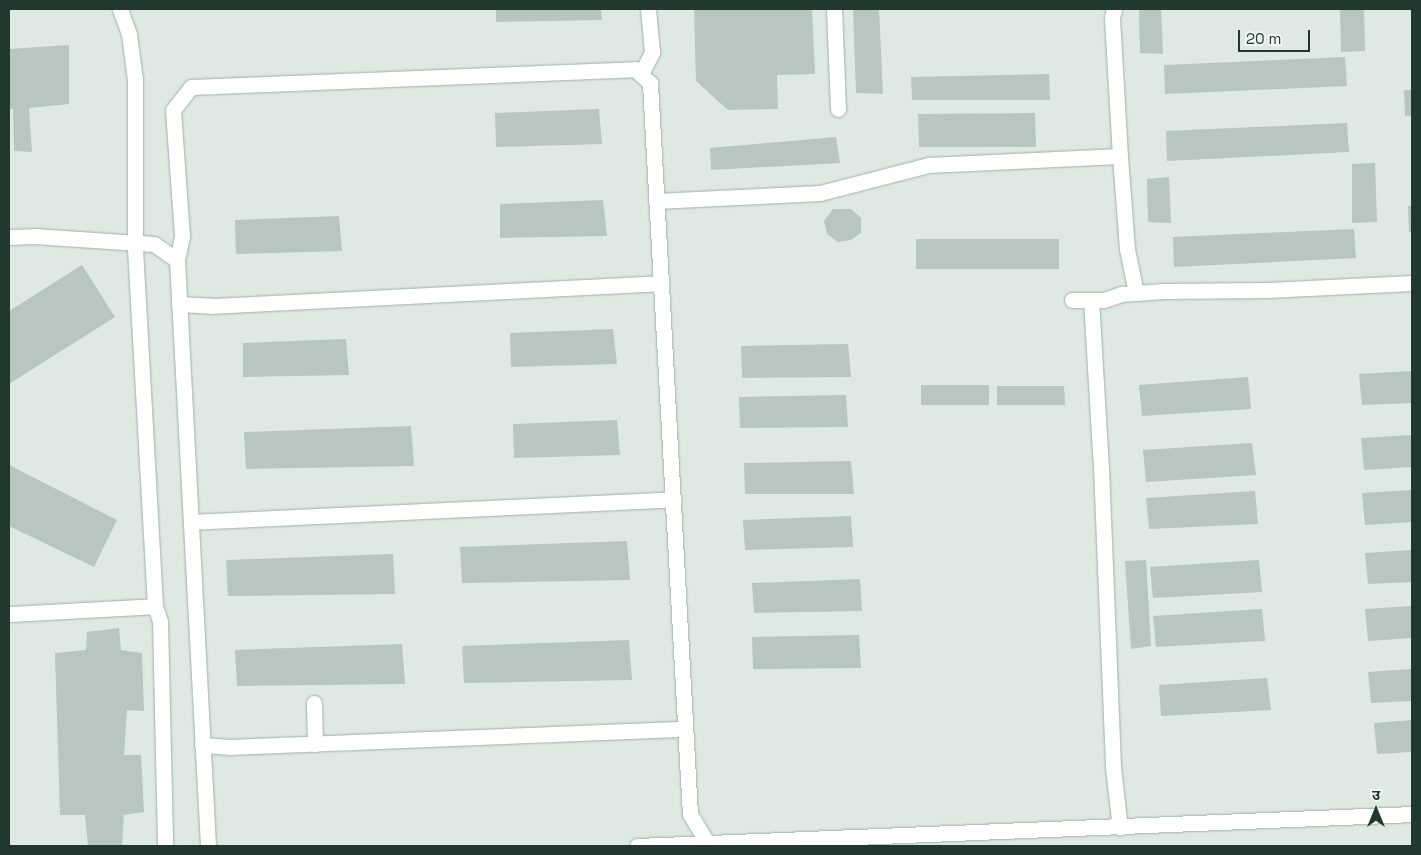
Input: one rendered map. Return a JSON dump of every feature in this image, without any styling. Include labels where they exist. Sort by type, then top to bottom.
[{"type":"street","points":[[120,9],[129,34],[134,80],[135,243],[155,606],[160,621],[166,846]]},
{"type":"street","points":[[641,74],[652,52],[648,9]]},
{"type":"street","points":[[834,9],[838,109]]},
{"type":"street","points":[[1114,9],[1112,18],[1127,249],[1136,293]]},
{"type":"street","points":[[208,846],[179,304],[177,260],[182,236],[173,110],[191,87],[635,69],[650,83],[690,814],[708,844]]},
{"type":"street","points":[[656,201],[820,193],[928,165],[1120,156]]},
{"type":"street","points":[[9,237],[154,244],[177,260]]},
{"type":"street","points":[[179,304],[212,306],[661,283]]},
{"type":"street","points":[[1072,300],[1104,300],[1121,294],[1136,293],[1267,290],[1412,283]]},
{"type":"street","points":[[1091,300],[1101,467],[1113,767],[1120,828]]},
{"type":"street","points":[[191,522],[673,499]]},
{"type":"street","points":[[9,614],[155,606]]},
{"type":"street","points":[[314,703],[315,744]]},
{"type":"street","points":[[202,745],[230,747],[686,729]]},
{"type":"street","points":[[637,846],[884,842],[1412,814]]},
{"type":"building","points":[[496,9],[601,9],[602,20],[496,22]]},
{"type":"building","points":[[694,9],[812,9],[815,74],[777,75],[778,109],[728,110],[696,81]]},
{"type":"building","points":[[853,9],[879,9],[883,94],[856,93]]},
{"type":"building","points":[[1161,9],[1163,54],[1140,53],[1139,10]]},
{"type":"building","points":[[1340,9],[1364,9],[1365,51],[1341,52]]},
{"type":"building","points":[[69,45],[69,104],[29,108],[32,152],[14,151],[13,109],[9,109],[9,49]]},
{"type":"building","points":[[1345,57],[1347,86],[1165,94],[1164,65]]},
{"type":"building","points":[[1049,74],[1050,100],[912,100],[911,77]]},
{"type":"building","points":[[1404,90],[1412,90],[1412,116],[1405,116]]},
{"type":"building","points":[[599,109],[602,144],[496,147],[495,113]]},
{"type":"building","points":[[1035,113],[1036,147],[919,147],[918,114]]},
{"type":"building","points":[[1347,123],[1349,152],[1167,161],[1166,131]]},
{"type":"building","points":[[836,137],[840,163],[711,170],[710,148]]},
{"type":"building","points":[[1375,163],[1377,222],[1352,223],[1352,164]]},
{"type":"building","points":[[1169,177],[1171,223],[1148,222],[1147,179]]},
{"type":"building","points":[[603,200],[607,236],[500,238],[500,204]]},
{"type":"building","points":[[1408,206],[1412,206],[1412,232],[1409,232]]},
{"type":"building","points":[[833,209],[851,209],[861,218],[861,233],[851,240],[838,242],[827,234],[824,221]]},
{"type":"building","points":[[339,216],[342,251],[236,254],[235,220]]},
{"type":"building","points":[[1354,229],[1356,258],[1174,267],[1173,237]]},
{"type":"building","points":[[916,239],[1059,239],[1059,269],[916,269]]},
{"type":"building","points":[[82,265],[115,317],[9,384],[9,311]]},
{"type":"building","points":[[613,329],[617,364],[511,367],[510,333]]},
{"type":"building","points":[[346,339],[349,375],[243,377],[243,343]]},
{"type":"building","points":[[848,344],[851,377],[742,378],[741,346]]},
{"type":"building","points":[[1412,371],[1412,403],[1362,405],[1359,374]]},
{"type":"building","points":[[1248,377],[1251,409],[1142,416],[1139,385]]},
{"type":"building","points":[[921,385],[989,385],[989,405],[921,405]]},
{"type":"building","points":[[997,386],[1064,386],[1065,405],[997,405]]},
{"type":"building","points":[[846,395],[848,427],[740,428],[739,397]]},
{"type":"building","points":[[617,420],[620,455],[514,458],[513,424]]},
{"type":"building","points":[[411,426],[414,466],[246,469],[244,432]]},
{"type":"building","points":[[1412,435],[1412,467],[1364,470],[1361,438]]},
{"type":"building","points":[[1252,443],[1256,475],[1146,482],[1143,450]]},
{"type":"building","points":[[851,461],[854,494],[745,494],[744,463]]},
{"type":"building","points":[[9,465],[117,520],[94,567],[9,526]]},
{"type":"building","points":[[1412,490],[1412,522],[1365,525],[1362,493]]},
{"type":"building","points":[[1255,491],[1258,524],[1149,529],[1146,498]]},
{"type":"building","points":[[851,516],[853,547],[745,550],[743,520]]},
{"type":"building","points":[[627,541],[630,580],[462,583],[460,547]]},
{"type":"building","points":[[1412,550],[1412,582],[1368,584],[1365,553]]},
{"type":"building","points":[[393,554],[395,594],[228,596],[226,560]]},
{"type":"building","points":[[1146,560],[1151,646],[1131,649],[1125,561]]},
{"type":"building","points":[[1259,560],[1262,592],[1153,598],[1150,567]]},
{"type":"building","points":[[860,579],[862,611],[754,613],[752,583]]},
{"type":"building","points":[[1412,606],[1412,638],[1368,641],[1365,609]]},
{"type":"building","points":[[1262,609],[1265,641],[1156,647],[1153,616]]},
{"type":"building","points":[[119,628],[121,650],[142,653],[144,711],[127,710],[124,755],[141,755],[144,812],[124,815],[122,846],[88,846],[85,815],[60,815],[55,653],[86,650],[87,632]]},
{"type":"building","points":[[859,635],[861,668],[753,669],[752,637]]},
{"type":"building","points":[[629,640],[632,680],[464,683],[462,646]]},
{"type":"building","points":[[402,644],[405,684],[237,686],[235,650]]},
{"type":"building","points":[[1412,669],[1412,701],[1371,703],[1368,672]]},
{"type":"building","points":[[1267,678],[1271,710],[1161,716],[1159,685]]},
{"type":"building","points":[[1412,720],[1412,752],[1377,754],[1374,723]]}]
